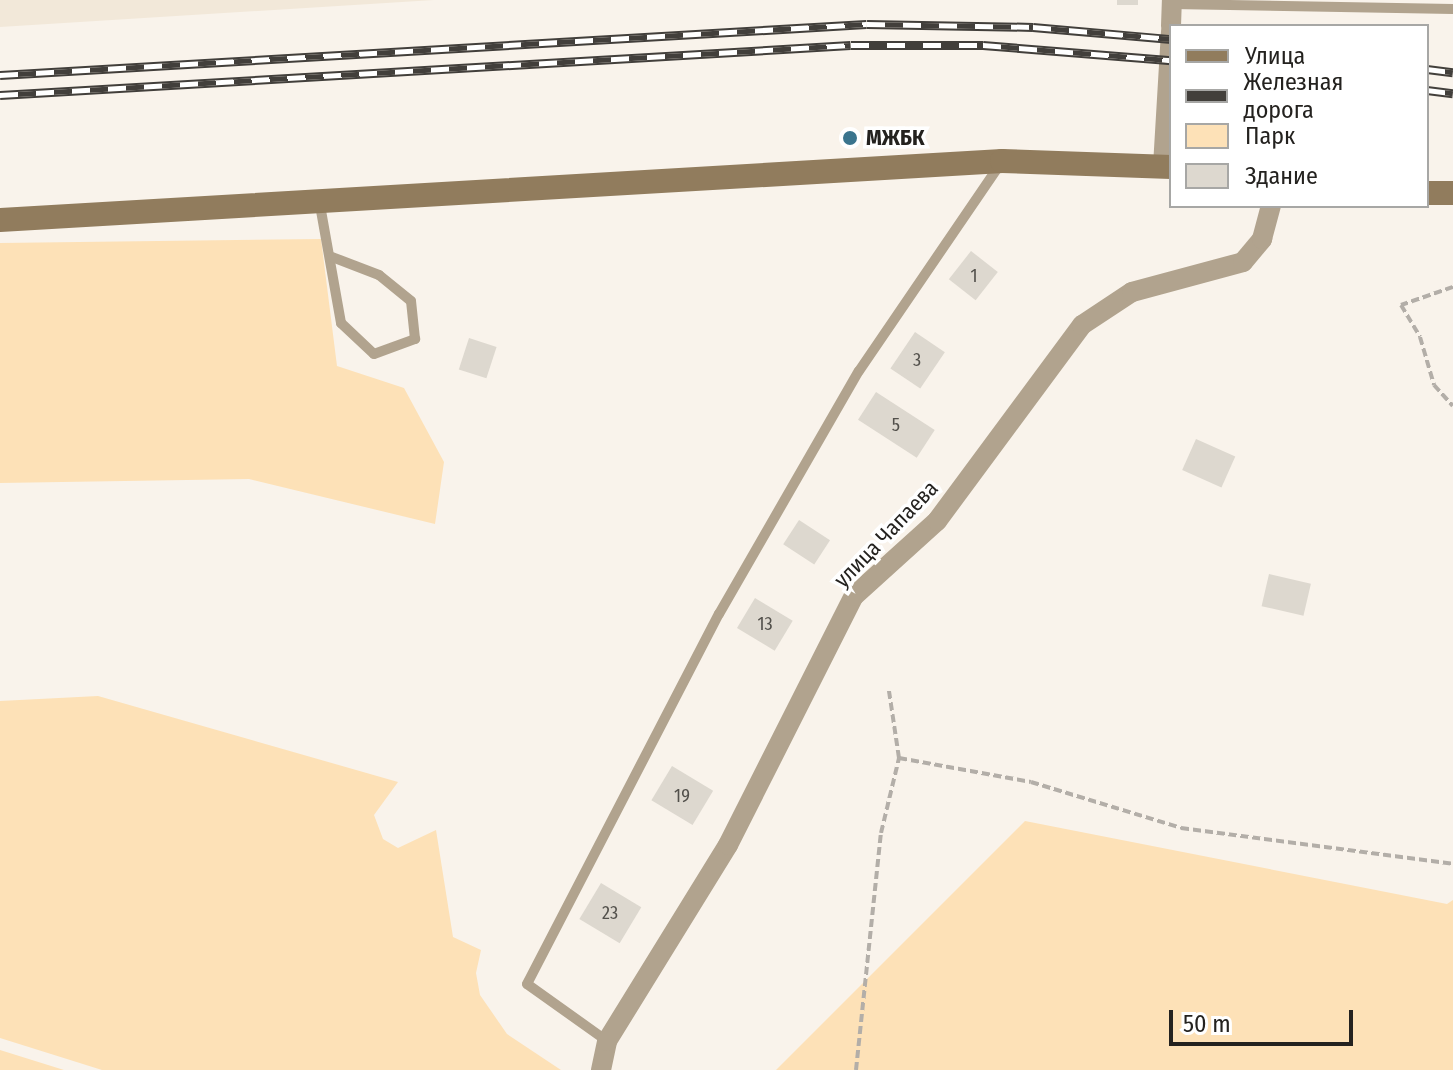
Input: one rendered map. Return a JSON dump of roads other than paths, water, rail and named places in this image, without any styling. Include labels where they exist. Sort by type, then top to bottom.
[{"type":"main road","points":[[0,220],[320,205],[1002,161],[1167,166]]},
{"type":"main road","points":[[1429,193],[1453,193]]},
{"type":"street","points":[[1171,24],[1172,2]]},
{"type":"street","points":[[1167,166],[1169,97]]},
{"type":"street","name":"улица Чапаева","points":[[601,1070],[607,1041],[728,845],[854,596],[937,521],[1082,325],[1132,292],[1243,262],[1262,239],[1270,208]]},
{"type":"lane","points":[[1172,2],[1453,9]]},
{"type":"lane","points":[[607,1041],[527,984],[719,614],[859,371],[1002,161]]},
{"type":"lane","points":[[320,205],[332,257],[341,323],[374,354],[415,339],[411,301],[379,275],[332,257]]},
{"type":"railway","points":[[0,75],[867,24],[1033,27],[1169,39]]},
{"type":"railway","points":[[0,95],[851,45],[983,45],[1169,60]]},
{"type":"railway","points":[[1429,69],[1453,72]]},
{"type":"railway","points":[[1429,90],[1453,93]]},
{"type":"place","name":"МЖБК","points":[[850,138]]}]
